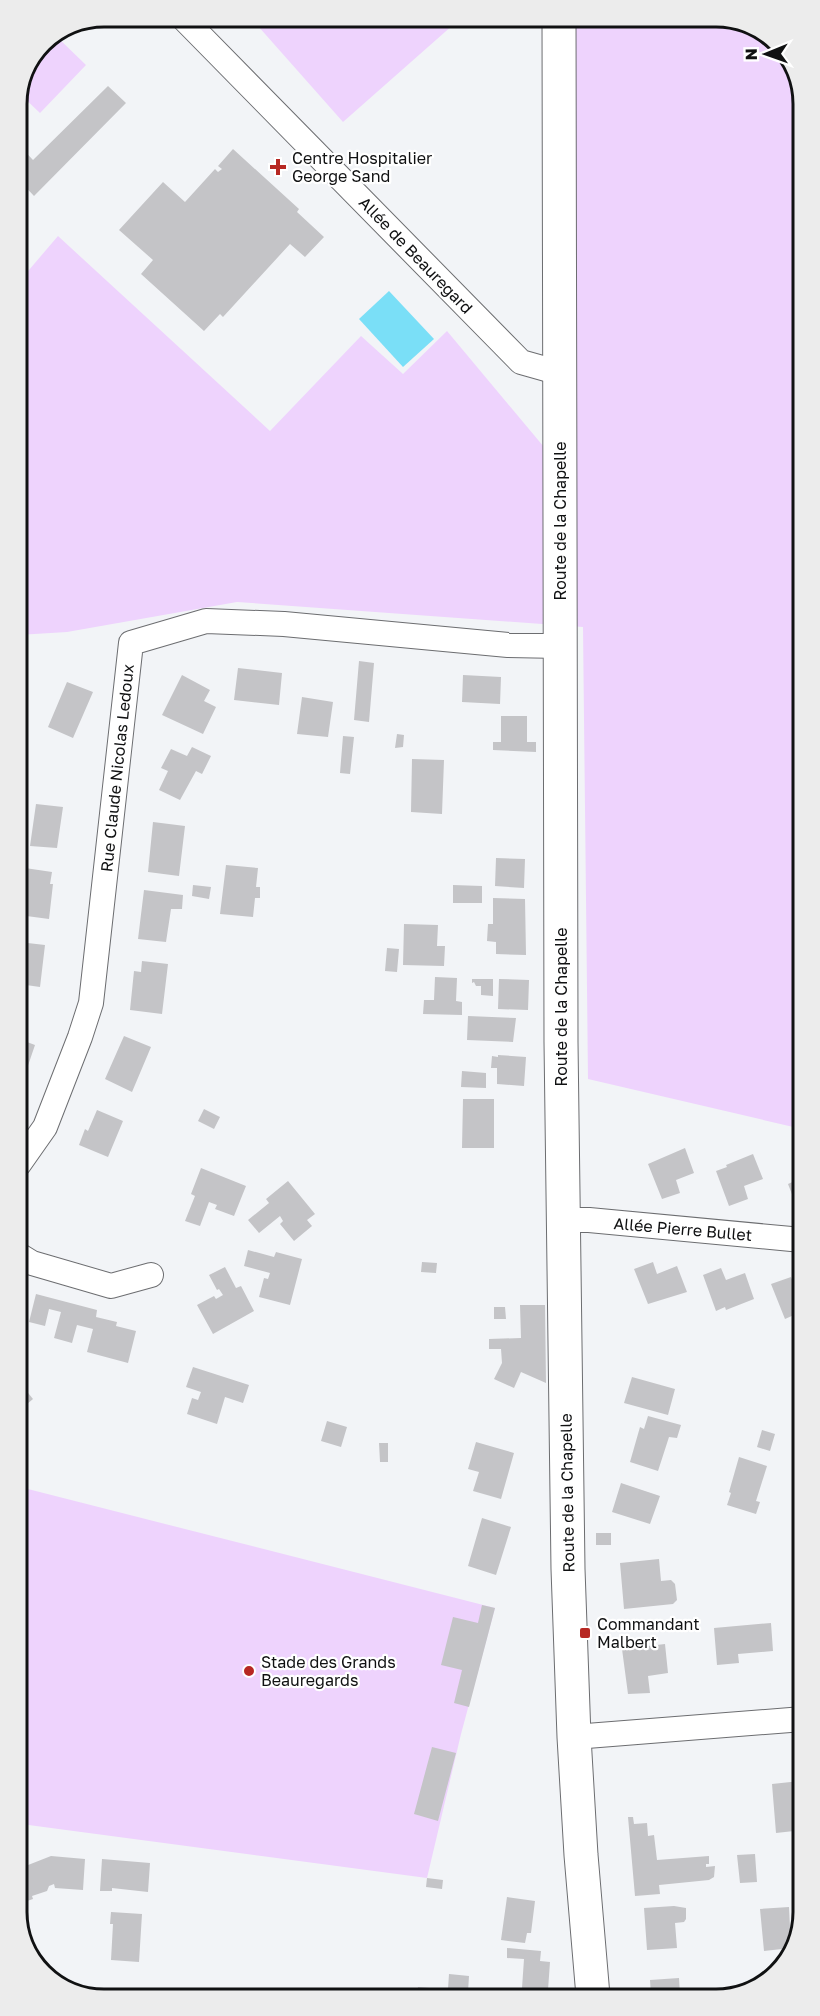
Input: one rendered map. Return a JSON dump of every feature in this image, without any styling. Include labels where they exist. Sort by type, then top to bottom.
[{"type":"main road","name":"Route de la Chapelle","points":[[559,27],[563,1220],[568,1569],[574,1737],[592,1989]]},
{"type":"street","name":"Allée de Beauregard","points":[[193,27],[521,362],[560,374]]},
{"type":"street","name":"Rue Claude Nicolas Ledoux","points":[[27,1152],[45,1126],[91,1004],[131,643],[206,621],[284,624],[508,645],[560,646]]},
{"type":"street","name":"Allée Pierre Bullet","points":[[563,1220],[589,1220],[793,1239]]},
{"type":"street","points":[[27,1260],[111,1286],[151,1275]]},
{"type":"street","points":[[574,1737],[793,1720]]},
{"type":"shaded area","points":[[259,27],[451,27],[343,122]]},
{"type":"shaded area","points":[[559,27],[721,27],[731,28],[755,37],[771,49],[783,65],[792,89],[793,104],[793,1127],[588,1079],[583,627],[237,602],[67,632],[27,634],[27,272],[58,236],[270,431],[361,336],[403,374],[447,331],[559,465]]},
{"type":"shaded area","points":[[61,40],[86,65],[40,113],[27,101],[30,84],[40,61],[49,49]]},
{"type":"shaded area","name":"Stade des Grands Beauregards","points":[[27,1489],[495,1608],[461,1734],[427,1878],[27,1825]]},
{"type":"water","points":[[389,291],[434,339],[403,367],[359,319]]},
{"type":"building","points":[[108,86],[126,103],[34,196],[27,189],[27,154],[33,160]]},
{"type":"building","points":[[233,149],[299,209],[297,212],[324,237],[305,257],[290,244],[223,317],[220,314],[204,331],[141,274],[153,260],[119,230],[163,182],[185,202],[215,169],[218,172],[222,169],[218,166]]},
{"type":"building","points":[[359,661],[374,663],[369,722],[354,720]]},
{"type":"building","points":[[238,668],[282,673],[279,705],[234,700]]},
{"type":"building","points":[[182,675],[210,690],[204,701],[216,707],[203,734],[162,715]]},
{"type":"building","points":[[463,675],[501,677],[500,704],[462,702]]},
{"type":"building","points":[[67,682],[93,692],[73,738],[48,727]]},
{"type":"building","points":[[302,697],[333,702],[328,737],[297,734]]},
{"type":"building","points":[[501,716],[527,716],[527,742],[536,742],[536,752],[493,750],[493,742],[501,742]]},
{"type":"building","points":[[397,734],[404,735],[403,747],[395,748]]},
{"type":"building","points":[[343,736],[354,737],[350,774],[340,773]]},
{"type":"building","points":[[192,747],[211,756],[202,774],[196,771],[180,800],[159,790],[168,771],[161,768],[171,749],[187,756]]},
{"type":"building","points":[[412,759],[444,760],[442,814],[411,812]]},
{"type":"building","points":[[36,804],[63,807],[57,848],[30,846]]},
{"type":"building","points":[[153,822],[185,826],[179,876],[148,872]]},
{"type":"building","points":[[496,858],[525,859],[524,888],[495,886]]},
{"type":"building","points":[[226,865],[258,868],[256,887],[260,887],[260,898],[255,898],[253,917],[220,914]]},
{"type":"building","points":[[27,868],[52,872],[49,919],[27,916]]},
{"type":"building","points":[[193,885],[211,887],[209,899],[192,896]]},
{"type":"building","points":[[453,885],[482,886],[482,903],[453,903]]},
{"type":"building","points":[[144,890],[183,895],[182,909],[171,909],[166,942],[138,939]]},
{"type":"building","points":[[493,898],[525,899],[526,955],[496,954],[496,942],[487,941],[488,924],[493,924]]},
{"type":"building","points":[[404,924],[438,925],[437,946],[445,946],[444,966],[403,965]]},
{"type":"building","points":[[27,943],[45,945],[40,987],[27,985]]},
{"type":"building","points":[[387,948],[399,949],[397,972],[385,971]]},
{"type":"building","points":[[142,961],[168,964],[162,1014],[130,1010],[134,971],[141,972]]},
{"type":"building","points":[[435,977],[457,978],[456,1001],[462,1002],[462,1015],[423,1014],[424,1000],[434,1000]]},
{"type":"building","points":[[472,979],[493,979],[493,996],[481,995],[481,986],[472,983]]},
{"type":"building","points":[[499,979],[529,980],[528,1010],[498,1009]]},
{"type":"building","points":[[468,1016],[516,1018],[513,1042],[467,1040]]},
{"type":"building","points":[[124,1036],[151,1047],[132,1092],[105,1079]]},
{"type":"building","points":[[27,1042],[35,1045],[27,1068]]},
{"type":"building","points":[[498,1055],[526,1057],[524,1086],[497,1084],[497,1068],[491,1068],[492,1056],[498,1057]]},
{"type":"building","points":[[462,1071],[486,1073],[486,1088],[461,1087]]},
{"type":"building","points":[[463,1099],[494,1099],[494,1148],[462,1148]]},
{"type":"building","points":[[204,1109],[220,1117],[214,1129],[198,1121]]},
{"type":"building","points":[[97,1110],[123,1121],[108,1157],[79,1145],[85,1129],[88,1131]]},
{"type":"building","points":[[685,1148],[694,1173],[676,1180],[680,1193],[662,1199],[648,1164]]},
{"type":"building","points":[[753,1154],[763,1179],[744,1186],[748,1199],[729,1206],[716,1171]]},
{"type":"building","points":[[201,1168],[246,1186],[234,1216],[215,1209],[217,1205],[209,1202],[200,1226],[185,1221],[195,1196],[191,1194]]},
{"type":"building","points":[[288,1181],[315,1214],[307,1220],[312,1226],[294,1241],[280,1224],[283,1221],[280,1216],[259,1233],[248,1220],[269,1203],[266,1199]]},
{"type":"building","points":[[793,1182],[793,1197],[788,1184]]},
{"type":"building","points":[[248,1250],[274,1257],[276,1252],[302,1259],[290,1305],[259,1297],[264,1278],[268,1279],[270,1273],[244,1266]]},
{"type":"building","points":[[422,1262],[437,1263],[436,1273],[421,1272]]},
{"type":"building","points":[[653,1262],[657,1274],[677,1266],[687,1292],[648,1304],[634,1269]]},
{"type":"building","points":[[225,1267],[236,1288],[241,1286],[254,1311],[213,1334],[197,1305],[214,1296],[216,1299],[223,1295],[219,1289],[217,1290],[209,1275]]},
{"type":"building","points":[[721,1268],[726,1280],[745,1273],[754,1299],[726,1310],[725,1307],[716,1311],[703,1275]]},
{"type":"building","points":[[791,1277],[793,1315],[785,1319],[771,1284]]},
{"type":"building","points":[[36,1294],[97,1310],[96,1317],[117,1322],[116,1326],[136,1331],[128,1363],[87,1352],[93,1329],[77,1325],[72,1343],[54,1338],[61,1312],[49,1309],[45,1326],[29,1322]]},
{"type":"building","points":[[520,1305],[545,1305],[546,1383],[521,1372],[514,1388],[494,1379],[502,1363],[501,1349],[489,1349],[489,1339],[521,1338]]},
{"type":"building","points":[[494,1307],[505,1307],[506,1319],[494,1319]]},
{"type":"building","points":[[193,1367],[249,1385],[243,1403],[225,1397],[217,1424],[187,1414],[192,1398],[198,1400],[201,1392],[186,1387]]},
{"type":"building","points":[[632,1377],[675,1389],[668,1415],[624,1403]]},
{"type":"building","points":[[27,1392],[33,1399],[27,1404]]},
{"type":"building","points":[[648,1416],[681,1425],[677,1438],[669,1437],[658,1471],[630,1462],[640,1427],[644,1429]]},
{"type":"building","points":[[327,1421],[347,1427],[341,1447],[321,1441]]},
{"type":"building","points":[[762,1430],[775,1434],[770,1451],[757,1447]]},
{"type":"building","points":[[476,1442],[514,1453],[501,1499],[473,1491],[479,1472],[468,1469]]},
{"type":"building","points":[[379,1443],[388,1443],[388,1462],[380,1462]]},
{"type":"building","points":[[739,1457],[767,1466],[756,1501],[760,1502],[756,1514],[727,1505]]},
{"type":"building","points":[[621,1483],[660,1496],[650,1524],[612,1512]]},
{"type":"building","points":[[482,1518],[511,1527],[496,1575],[468,1566]]},
{"type":"building","points":[[596,1533],[611,1533],[611,1545],[596,1545]]},
{"type":"building","points":[[659,1559],[661,1581],[671,1580],[675,1584],[677,1600],[673,1604],[624,1609],[620,1563]]},
{"type":"building","points":[[482,1605],[495,1608],[469,1707],[454,1703],[462,1670],[441,1665],[453,1617],[478,1623]]},
{"type":"building","points":[[771,1623],[773,1651],[738,1654],[739,1663],[717,1665],[714,1628]]},
{"type":"building","points":[[665,1644],[668,1673],[648,1676],[650,1693],[628,1694],[622,1649]]},
{"type":"building","points":[[432,1747],[456,1753],[438,1821],[414,1814]]},
{"type":"building","points":[[793,1782],[793,1831],[776,1833],[772,1784]]},
{"type":"building","points":[[628,1817],[633,1817],[634,1824],[647,1823],[648,1836],[654,1835],[657,1860],[709,1856],[709,1864],[706,1864],[706,1867],[715,1866],[714,1877],[709,1880],[659,1885],[660,1894],[635,1896]]},
{"type":"building","points":[[755,1854],[757,1882],[740,1883],[737,1855]]},
{"type":"building","points":[[51,1856],[85,1859],[83,1890],[55,1888],[54,1884],[49,1886],[47,1891],[32,1896],[33,1899],[27,1901],[27,1865]]},
{"type":"building","points":[[102,1859],[150,1863],[148,1892],[112,1888],[112,1891],[100,1891]]},
{"type":"building","points":[[427,1878],[443,1880],[442,1889],[426,1887]]},
{"type":"building","points":[[507,1897],[535,1901],[531,1933],[527,1933],[525,1943],[501,1940]]},
{"type":"building","points":[[674,1906],[686,1908],[684,1922],[675,1923],[677,1948],[647,1950],[644,1908]]},
{"type":"building","points":[[789,1907],[790,1933],[784,1949],[764,1951],[760,1909]]},
{"type":"building","points":[[111,1912],[142,1914],[139,1962],[111,1960],[113,1924],[110,1924]]},
{"type":"building","points":[[507,1948],[541,1951],[540,1961],[550,1962],[548,1989],[522,1988],[524,1959],[507,1958]]},
{"type":"building","points":[[449,1974],[469,1976],[468,1989],[448,1989]]},
{"type":"building","points":[[679,1978],[680,1989],[651,1989],[650,1980]]},
{"type":"building","points":[[418,1987],[441,1989],[418,1989]]},
{"type":"place","name":"Centre Hospitalier George Sand","points":[[278,167]]},
{"type":"place","name":"Commandant Malbert","points":[[585,1633]]},
{"type":"place","name":"Stade des Grands Beauregards","points":[[249,1671]]}]
